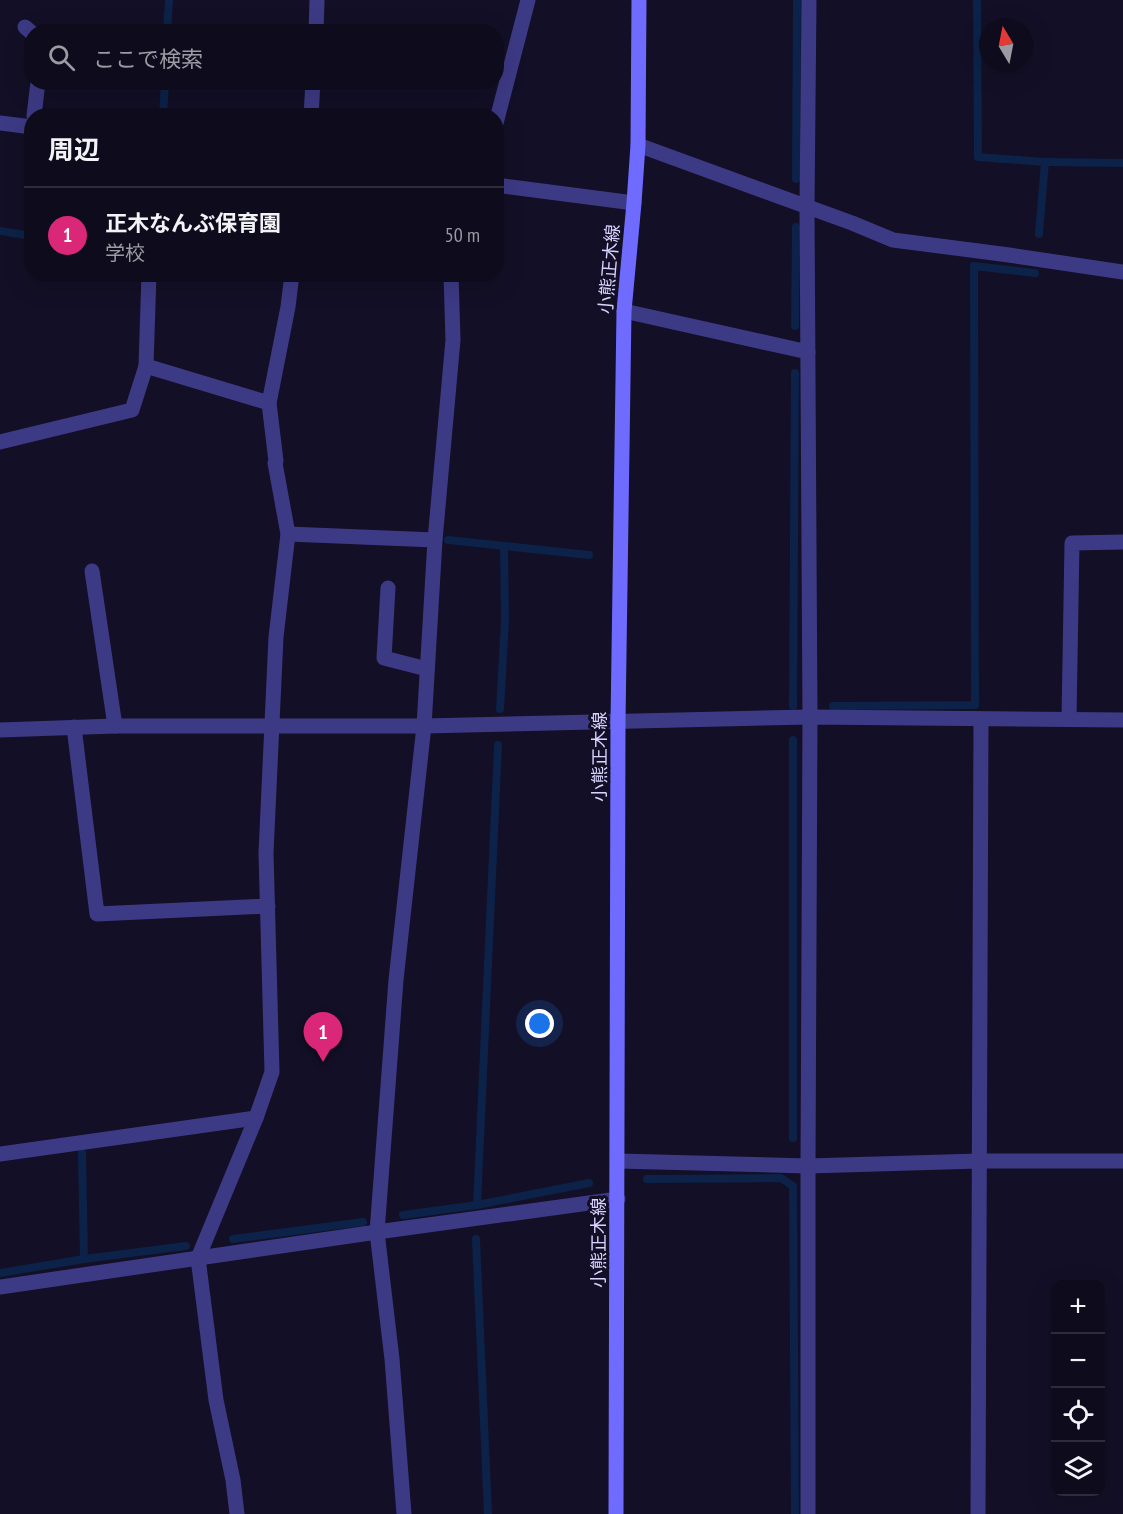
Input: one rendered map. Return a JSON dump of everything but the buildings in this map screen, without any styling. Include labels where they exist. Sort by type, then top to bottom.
[{"type":"main road","name":"小熊正木線","points":[[616,1514],[618,722],[624,311],[638,145],[639,0]]},
{"type":"street","points":[[316,24],[317,0]]},
{"type":"street","points":[[500,108],[528,0]]},
{"type":"street","points":[[808,1514],[810,717],[807,207],[809,0]]},
{"type":"street","points":[[35,108],[37,90]]},
{"type":"street","points":[[311,108],[313,90]]},
{"type":"street","points":[[0,123],[24,126]]},
{"type":"street","points":[[638,145],[893,240],[1123,272]]},
{"type":"street","points":[[504,187],[634,203]]},
{"type":"street","points":[[0,442],[132,410],[146,366],[149,282]]},
{"type":"street","points":[[237,1514],[233,1480],[216,1400],[198,1258],[256,1118],[272,1072],[266,853],[276,637],[288,534],[274,463],[276,461],[269,403],[291,282]]},
{"type":"street","points":[[404,1514],[392,1359],[376,1232],[396,980],[424,726],[435,540],[453,340],[451,282]]},
{"type":"street","points":[[624,311],[808,352]]},
{"type":"street","points":[[146,366],[269,403]]},
{"type":"street","points":[[288,534],[435,540]]},
{"type":"street","points":[[1070,719],[1072,543],[1123,542]]},
{"type":"street","points":[[92,571],[115,726]]},
{"type":"street","points":[[388,588],[384,658],[427,669]]},
{"type":"street","points":[[0,730],[115,726],[424,726],[810,717],[1123,720]]},
{"type":"street","points":[[978,1514],[981,719]]},
{"type":"street","points":[[74,728],[97,914],[268,906]]},
{"type":"street","points":[[0,1154],[256,1118]]},
{"type":"street","points":[[618,1161],[808,1166],[980,1161],[1123,1161]]},
{"type":"street","points":[[0,1287],[618,1199]]},
{"type":"waterway","points":[[168,24],[169,0]]},
{"type":"waterway","points":[[796,179],[797,0]]},
{"type":"waterway","points":[[977,0],[978,157],[1045,162],[1039,234]]},
{"type":"waterway","points":[[163,108],[165,90]]},
{"type":"waterway","points":[[1045,162],[1123,163]]},
{"type":"waterway","points":[[795,326],[796,227]]},
{"type":"waterway","points":[[0,231],[24,235]]},
{"type":"waterway","points":[[833,706],[975,705],[974,266],[1035,273]]},
{"type":"waterway","points":[[793,706],[795,373]]},
{"type":"waterway","points":[[448,540],[589,555]]},
{"type":"waterway","points":[[500,709],[505,622],[504,546]]},
{"type":"waterway","points":[[793,740],[793,1138]]},
{"type":"waterway","points":[[477,1205],[498,745]]},
{"type":"waterway","points":[[82,1153],[84,1259]]},
{"type":"waterway","points":[[647,1179],[781,1178],[793,1186],[795,1514]]},
{"type":"waterway","points":[[403,1215],[477,1205],[589,1183]]},
{"type":"waterway","points":[[233,1239],[363,1222]]},
{"type":"waterway","points":[[476,1239],[488,1514]]},
{"type":"waterway","points":[[0,1273],[186,1246]]},
{"type":"place","name":"正木なんぶ保育園","points":[[323,1062]]}]
